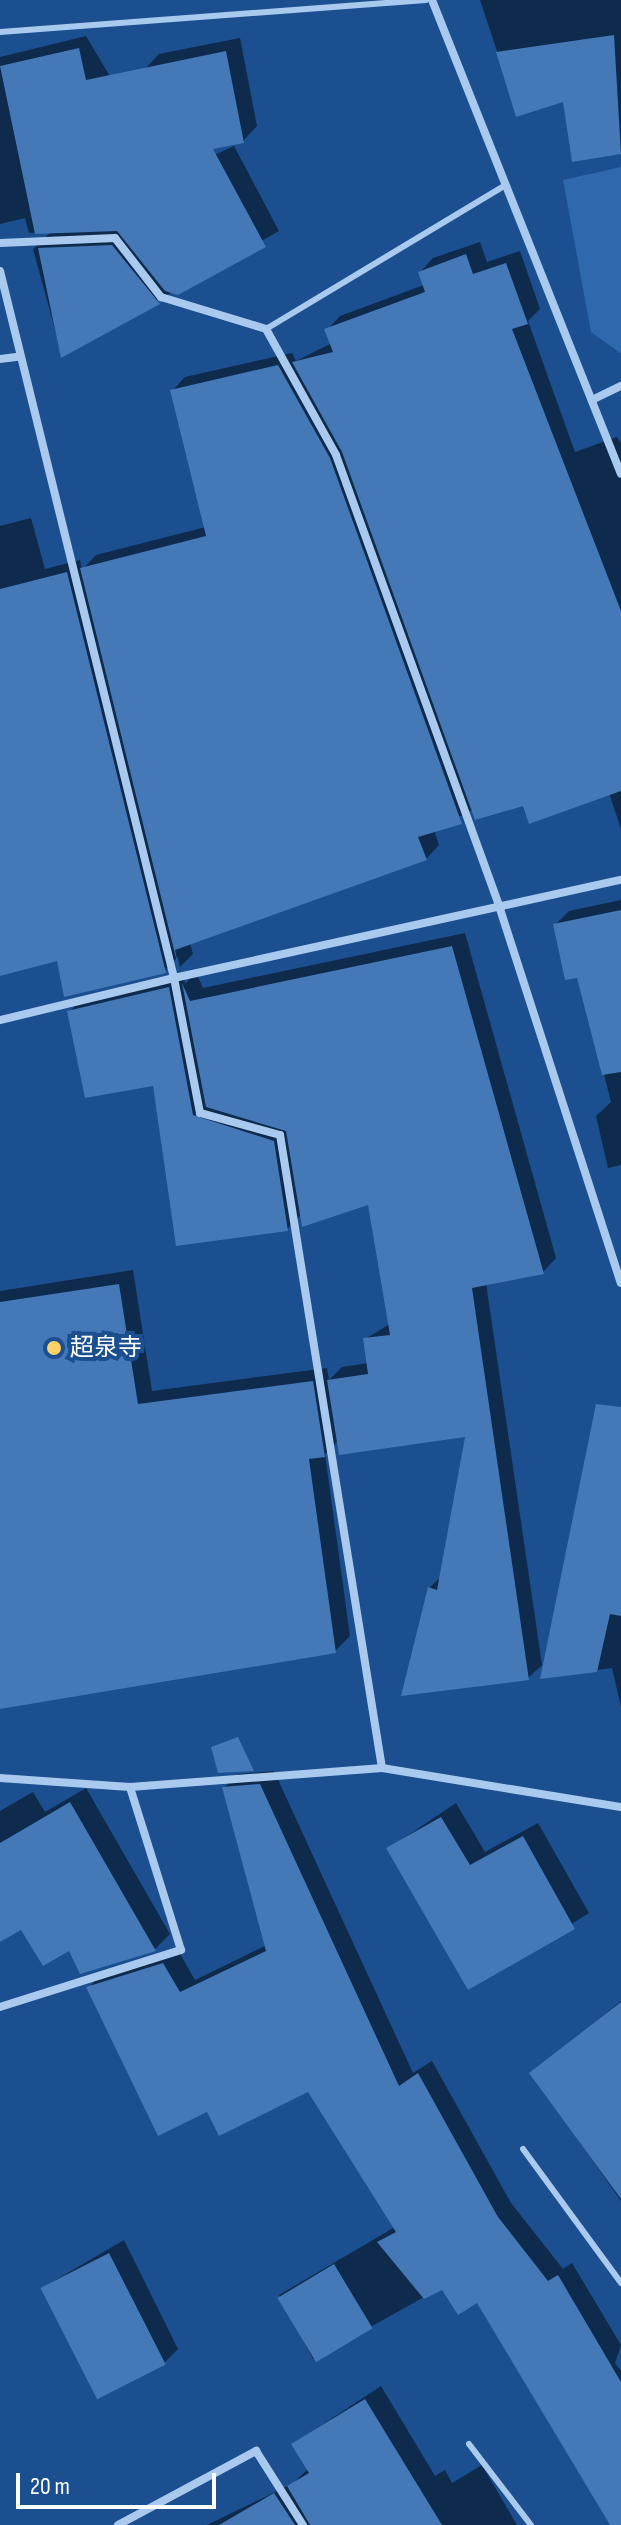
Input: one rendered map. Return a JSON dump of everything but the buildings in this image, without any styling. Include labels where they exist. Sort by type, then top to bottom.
[{"type":"street","points":[[432,0],[502,187],[594,399],[621,474]]},
{"type":"street","points":[[0,243],[115,238],[161,297],[266,329],[336,455],[500,909],[621,1283]]},
{"type":"street","points":[[0,271],[16,357],[174,978],[200,1113],[280,1135],[382,1768]]},
{"type":"street","points":[[0,359],[16,357]]},
{"type":"street","points":[[594,399],[621,386]]},
{"type":"street","points":[[0,1020],[174,978],[500,909],[621,880]]},
{"type":"street","points":[[0,1778],[130,1787],[382,1768],[621,1807]]},
{"type":"street","points":[[0,2007],[181,1950],[130,1787]]},
{"type":"street","points":[[118,2525],[256,2451],[303,2525]]},
{"type":"lane","points":[[0,32],[426,0]]},
{"type":"lane","points":[[266,329],[502,187]]},
{"type":"lane","points":[[523,2149],[621,2283]]},
{"type":"lane","points":[[469,2444],[531,2525]]},
{"type":"shaded area","points":[[621,167],[620,353],[591,332],[563,180]]},
{"type":"place","name":"超泉寺","points":[[54,1348]]}]
